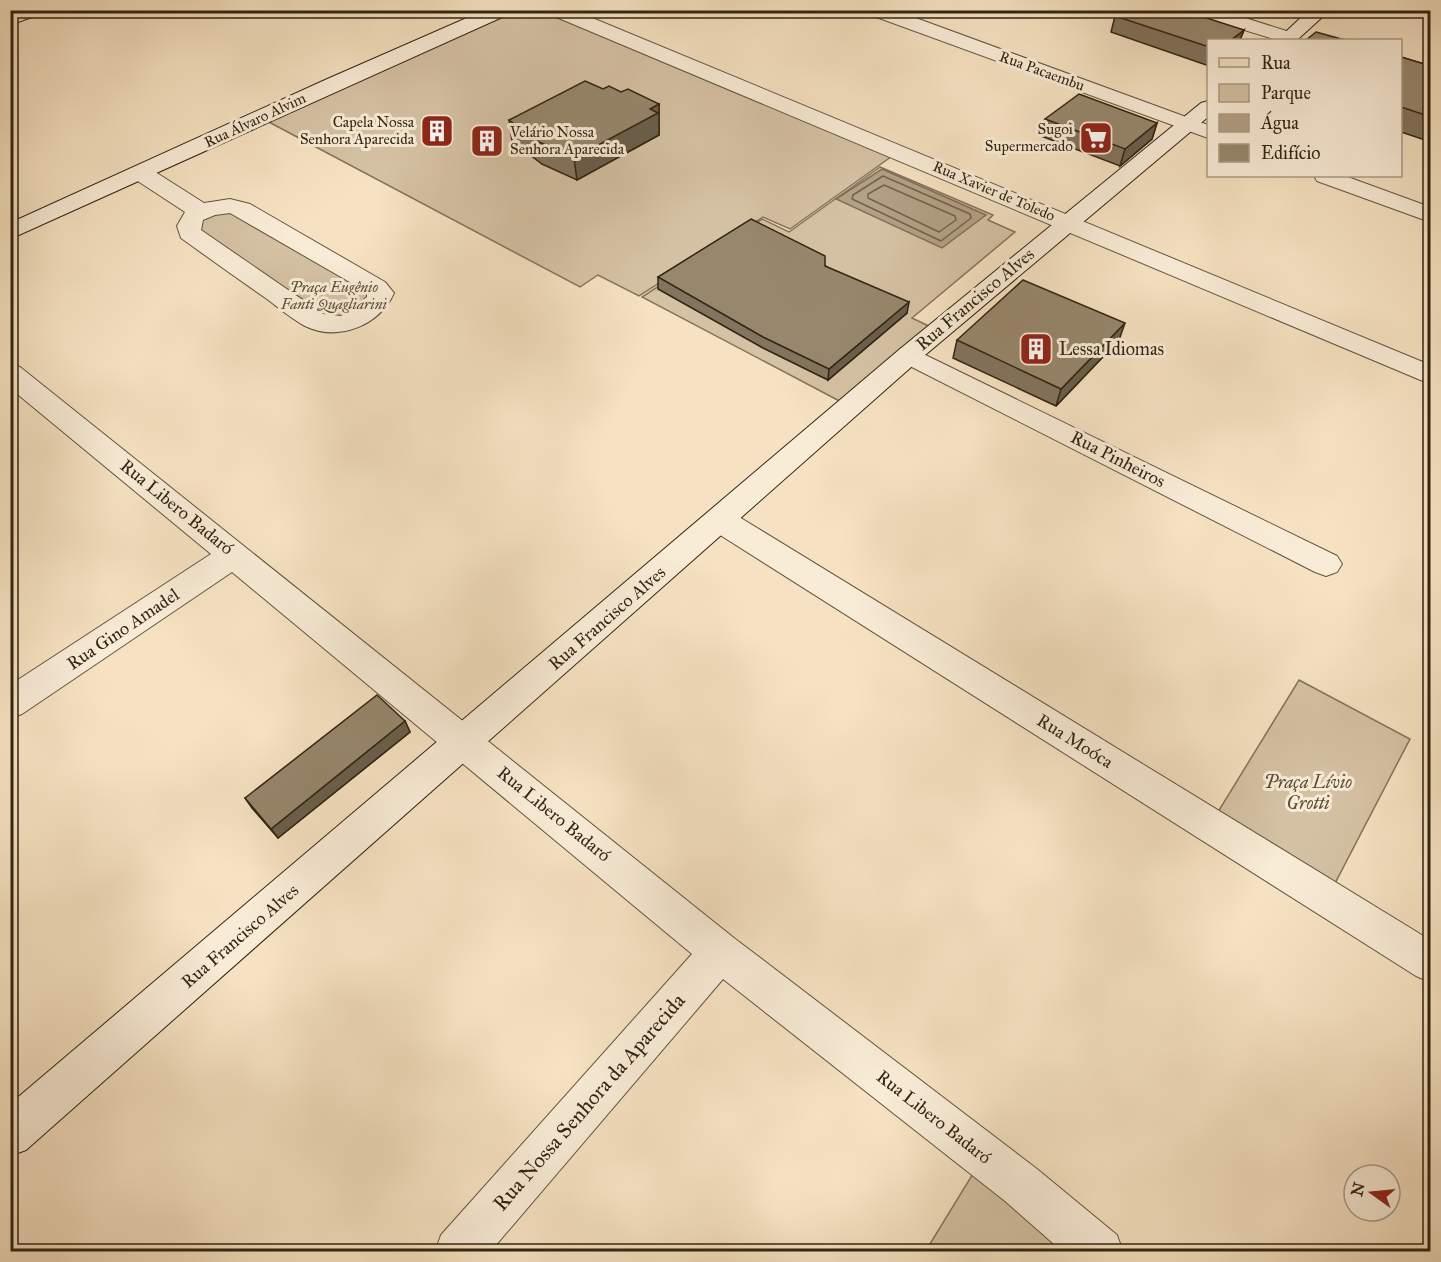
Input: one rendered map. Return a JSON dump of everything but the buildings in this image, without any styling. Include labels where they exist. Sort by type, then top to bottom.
[{"type":"main road","points":[[10,18],[33,10]]},
{"type":"street","name":"Rua Álvaro Alvim","points":[[10,232],[322,89],[502,10]]},
{"type":"street","name":"Rua Xavier de Toledo","points":[[556,10],[1431,375]]},
{"type":"street","name":"Rua Pacaembu","points":[[874,10],[1202,121]]},
{"type":"street","points":[[1199,10],[1287,39],[1321,10]]},
{"type":"street","name":"Rua Francisco Alves","points":[[10,1134],[909,355],[1067,222],[1202,121]]},
{"type":"street","points":[[141,173],[201,212],[218,207],[242,209],[376,287],[381,293],[378,302],[347,322],[336,325],[314,320],[189,233],[188,227],[191,219],[201,212]]},
{"type":"street","points":[[1328,177],[1431,215]]},
{"type":"street","name":"Rua Pinheiros","points":[[909,355],[1326,564]]},
{"type":"street","name":"Rua Libero Badaró","points":[[10,372],[465,741],[720,952],[1021,1185],[1100,1251]]},
{"type":"street","name":"Rua Moóca","points":[[720,520],[1431,962]]},
{"type":"street","name":"Rua Gino Amadel","points":[[10,704],[235,554]]},
{"type":"street","name":"Rua Nossa Senhora da Aparecida","points":[[458,1251],[720,952]]},
{"type":"green space","points":[[503,11],[549,11],[895,154],[790,229],[763,217],[639,296],[598,275],[580,287],[265,120]]},
{"type":"green space","points":[[880,167],[993,215],[988,220],[1015,232],[912,318],[935,329],[847,405],[642,297],[762,219],[789,232]]},
{"type":"green space","name":"Praça Eugênio Fanti Quagliarini","points":[[226,207],[376,298],[337,321],[188,227]]},
{"type":"green space","name":"Praça Lívio Grotti","points":[[1299,680],[1410,739],[1331,891],[1213,820]]},
{"type":"green space","points":[[974,1172],[1072,1252],[925,1252]]},
{"type":"water","points":[[882,169],[986,215],[942,248],[836,199]]},
{"type":"place","name":"Capela Nossa Senhora Aparecida","points":[[437,131]]},
{"type":"place","name":"Sugoi Supermercado","points":[[1096,138]]},
{"type":"place","name":"Velário Nossa Senhora Aparecida","points":[[487,141]]},
{"type":"place","name":"Lessa Idiomas","points":[[1036,349]]}]
